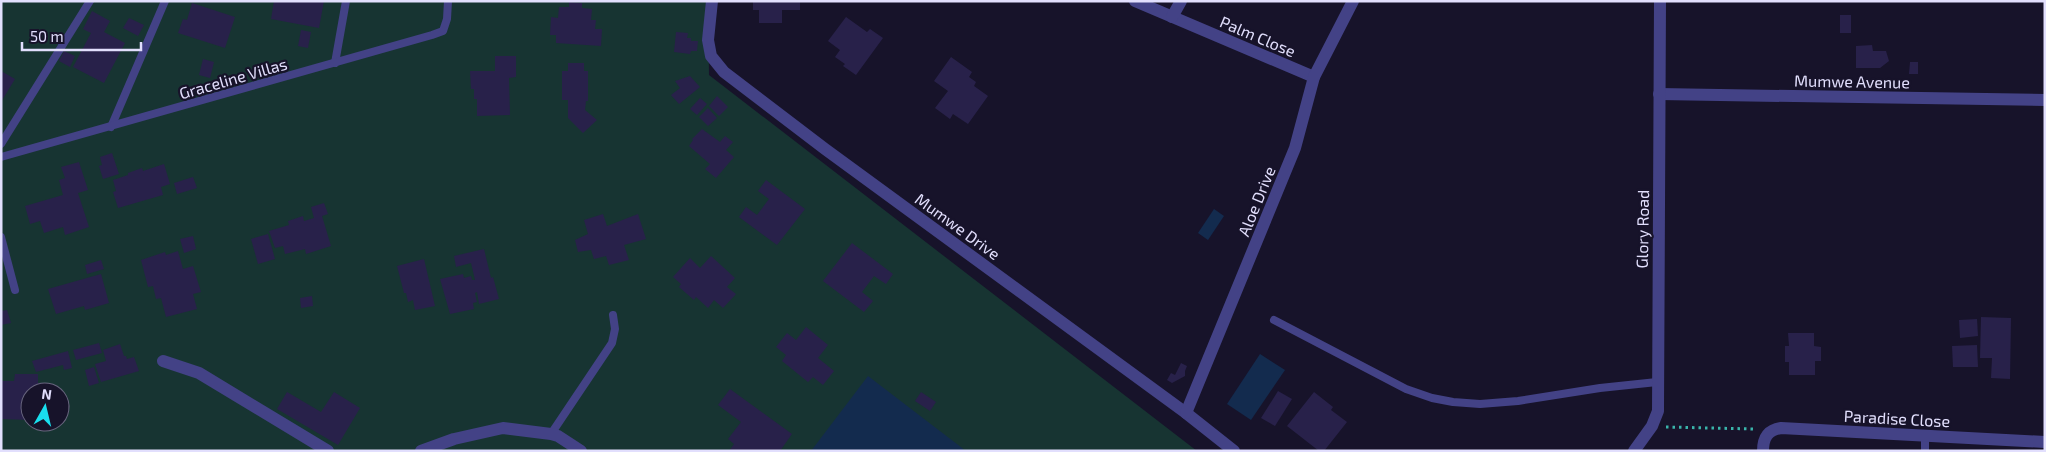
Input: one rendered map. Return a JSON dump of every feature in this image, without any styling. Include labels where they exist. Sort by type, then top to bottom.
[{"type":"street","name":"Mumwe Drive","points":[[712,1],[708,40],[711,56],[724,72],[825,149],[1186,413],[1234,451]]},
{"type":"street","name":"Palm Close","points":[[1135,1],[1314,77]]},
{"type":"street","points":[[1172,17],[1181,1]]},
{"type":"street","name":"Aloe Drive","points":[[1186,413],[1295,148],[1314,77],[1353,1]]},
{"type":"street","name":"Glory Road","points":[[1634,451],[1652,426],[1658,411],[1660,1]]},
{"type":"street","name":"Mumwe Avenue","points":[[1660,94],[2045,100]]},
{"type":"street","points":[[162,361],[198,373],[328,451]]},
{"type":"street","points":[[421,451],[454,439],[504,428],[551,434],[581,451]]},
{"type":"street","name":"Paradise Close","points":[[1772,430],[1781,428],[2045,442]]},
{"type":"street","points":[[1763,451],[1763,442],[1766,435],[1772,430]]},
{"type":"lane","points":[[1,144],[90,1]]},
{"type":"lane","points":[[111,127],[153,25],[165,1]]},
{"type":"lane","points":[[335,63],[346,1]]},
{"type":"lane","name":"Graceline Villas","points":[[3,155],[111,127],[443,31],[447,19],[448,1]]},
{"type":"lane","points":[[1,237],[15,290]]},
{"type":"lane","points":[[551,434],[612,343],[615,329],[613,315]]},
{"type":"lane","points":[[1274,320],[1406,389],[1432,398],[1453,402],[1480,404],[1518,401],[1600,388],[1657,382]]},
{"type":"lane","points":[[1924,435],[1925,451]]},
{"type":"path","points":[[1652,426],[1772,430]]},
{"type":"green space","points":[[1,1],[708,1],[709,75],[1197,451],[1,451]]},
{"type":"water","points":[[1214,209],[1224,216],[1208,240],[1198,233]]},
{"type":"water","points":[[1260,354],[1285,370],[1251,420],[1227,404]]},
{"type":"water","points":[[868,376],[966,451],[811,451]]},
{"type":"building","points":[[274,1],[324,1],[319,28],[271,19]]},
{"type":"building","points":[[753,1],[800,1],[800,10],[782,10],[782,23],[759,23],[759,10],[753,10]]},
{"type":"building","points":[[569,2],[582,3],[582,8],[592,9],[591,20],[596,20],[595,29],[602,29],[601,46],[556,43],[556,35],[550,35],[551,17],[558,18],[559,7],[569,7]]},
{"type":"building","points":[[192,3],[235,17],[225,48],[178,33],[183,19],[187,20]]},
{"type":"building","points":[[92,11],[110,21],[104,32],[125,43],[104,83],[73,67],[91,33],[83,29]]},
{"type":"building","points":[[1840,15],[1851,15],[1851,33],[1840,33]]},
{"type":"building","points":[[846,17],[867,32],[870,29],[883,38],[856,75],[843,66],[845,64],[835,57],[840,50],[828,41]]},
{"type":"building","points":[[129,18],[144,25],[138,36],[123,28]]},
{"type":"building","points":[[301,30],[311,32],[308,48],[298,46]]},
{"type":"building","points":[[676,32],[688,33],[687,38],[691,38],[691,41],[698,41],[697,51],[691,51],[690,54],[674,52]]},
{"type":"building","points":[[1872,45],[1873,51],[1886,51],[1889,61],[1880,68],[1856,68],[1856,46]]},
{"type":"building","points":[[64,51],[75,56],[70,67],[59,61]]},
{"type":"building","points":[[495,56],[516,56],[516,77],[509,78],[510,115],[477,116],[477,99],[474,99],[474,89],[471,89],[470,71],[495,71]]},
{"type":"building","points":[[951,57],[972,72],[969,77],[976,82],[974,86],[988,96],[968,124],[953,114],[950,119],[935,108],[948,91],[934,81]]},
{"type":"building","points":[[203,59],[214,62],[210,78],[199,75]]},
{"type":"building","points":[[1910,62],[1918,62],[1918,74],[1909,74]]},
{"type":"building","points":[[568,63],[584,63],[584,71],[588,71],[588,101],[586,101],[585,110],[597,120],[583,133],[568,118],[568,100],[562,100],[562,71],[568,71]]},
{"type":"building","points":[[1,71],[15,79],[1,102]]},
{"type":"building","points":[[690,76],[700,87],[679,104],[671,95],[680,88],[675,81]]},
{"type":"building","points":[[717,96],[728,107],[719,116],[709,106]]},
{"type":"building","points":[[700,98],[707,104],[697,115],[690,109]]},
{"type":"building","points":[[708,108],[717,118],[708,126],[699,117]]},
{"type":"building","points":[[702,129],[720,142],[725,136],[733,142],[726,150],[734,157],[716,178],[705,169],[710,164],[689,146],[692,139]]},
{"type":"building","points":[[112,153],[119,174],[103,179],[99,166],[102,165],[100,157]]},
{"type":"building","points":[[79,162],[88,190],[78,193],[89,227],[65,235],[63,227],[44,233],[40,221],[30,224],[25,206],[63,195],[59,180],[65,178],[61,167]]},
{"type":"building","points":[[164,164],[170,184],[161,187],[163,195],[118,208],[113,192],[116,191],[113,180],[142,168],[143,171]]},
{"type":"building","points":[[193,177],[197,188],[177,194],[174,183]]},
{"type":"building","points":[[766,180],[805,209],[777,245],[739,217],[746,207],[757,215],[769,199],[758,191]]},
{"type":"building","points":[[324,203],[328,214],[322,216],[331,246],[306,254],[305,249],[285,254],[283,246],[275,248],[269,231],[289,225],[288,221],[303,216],[304,221],[314,218],[311,207]]},
{"type":"building","points":[[603,214],[607,226],[638,214],[646,239],[624,245],[629,260],[609,265],[606,256],[594,259],[591,250],[578,252],[575,240],[588,234],[584,220]]},
{"type":"building","points":[[268,234],[275,259],[258,264],[251,239]]},
{"type":"building","points":[[193,236],[196,249],[184,253],[180,239]]},
{"type":"building","points":[[852,243],[893,274],[886,284],[874,276],[862,292],[873,301],[864,312],[823,281]]},
{"type":"building","points":[[484,249],[491,278],[493,277],[499,299],[479,304],[477,292],[475,293],[477,302],[473,303],[474,309],[450,314],[440,279],[463,274],[464,278],[471,276],[472,280],[475,280],[471,263],[456,267],[454,256]]},
{"type":"building","points":[[178,251],[183,269],[193,266],[201,292],[193,294],[197,309],[166,317],[161,298],[156,299],[153,286],[148,287],[141,260],[165,252],[166,255]]},
{"type":"building","points":[[711,256],[735,278],[727,287],[736,294],[723,308],[714,300],[708,308],[696,297],[694,300],[679,287],[681,284],[673,277],[690,258],[700,268]]},
{"type":"building","points":[[424,259],[435,306],[415,310],[413,300],[408,302],[406,293],[404,293],[397,266]]},
{"type":"building","points":[[101,260],[104,269],[87,274],[85,265]]},
{"type":"building","points":[[101,274],[109,303],[85,310],[84,306],[56,314],[48,289]]},
{"type":"building","points":[[312,296],[313,306],[301,308],[300,298]]},
{"type":"building","points":[[7,310],[11,323],[1,325],[1,311]]},
{"type":"building","points":[[1981,317],[2011,318],[2010,379],[1991,378],[1992,358],[1980,358]]},
{"type":"building","points":[[1977,319],[1978,336],[1960,338],[1959,320]]},
{"type":"building","points":[[806,327],[828,345],[818,358],[834,371],[823,385],[813,377],[808,382],[782,361],[786,355],[776,347],[787,333],[796,340]]},
{"type":"building","points":[[1788,333],[1814,333],[1814,346],[1821,347],[1821,361],[1815,361],[1815,375],[1789,375],[1789,362],[1785,362],[1785,346],[1789,346]]},
{"type":"building","points":[[99,343],[102,353],[76,360],[73,350]]},
{"type":"building","points":[[120,344],[127,359],[134,357],[139,371],[101,382],[95,364],[106,361],[103,350]]},
{"type":"building","points":[[1977,345],[1978,367],[1953,367],[1952,346]]},
{"type":"building","points":[[68,351],[72,368],[64,370],[63,365],[36,372],[32,361]]},
{"type":"building","points":[[1181,363],[1187,366],[1185,376],[1172,383],[1167,380],[1171,373],[1175,375]]},
{"type":"building","points":[[94,367],[99,383],[89,386],[85,370]]},
{"type":"building","points":[[15,374],[38,374],[38,382],[20,382],[20,420],[1,419],[1,381],[14,381]]},
{"type":"building","points":[[730,389],[792,434],[780,451],[729,451],[734,444],[728,439],[741,422],[718,405]]},
{"type":"building","points":[[1278,391],[1292,399],[1275,426],[1261,418]]},
{"type":"building","points":[[287,392],[321,412],[334,392],[360,408],[338,445],[277,409]]},
{"type":"building","points":[[921,392],[936,402],[930,411],[915,401]]},
{"type":"building","points":[[1314,392],[1333,407],[1331,410],[1347,422],[1324,451],[1319,451],[1287,426]]}]
